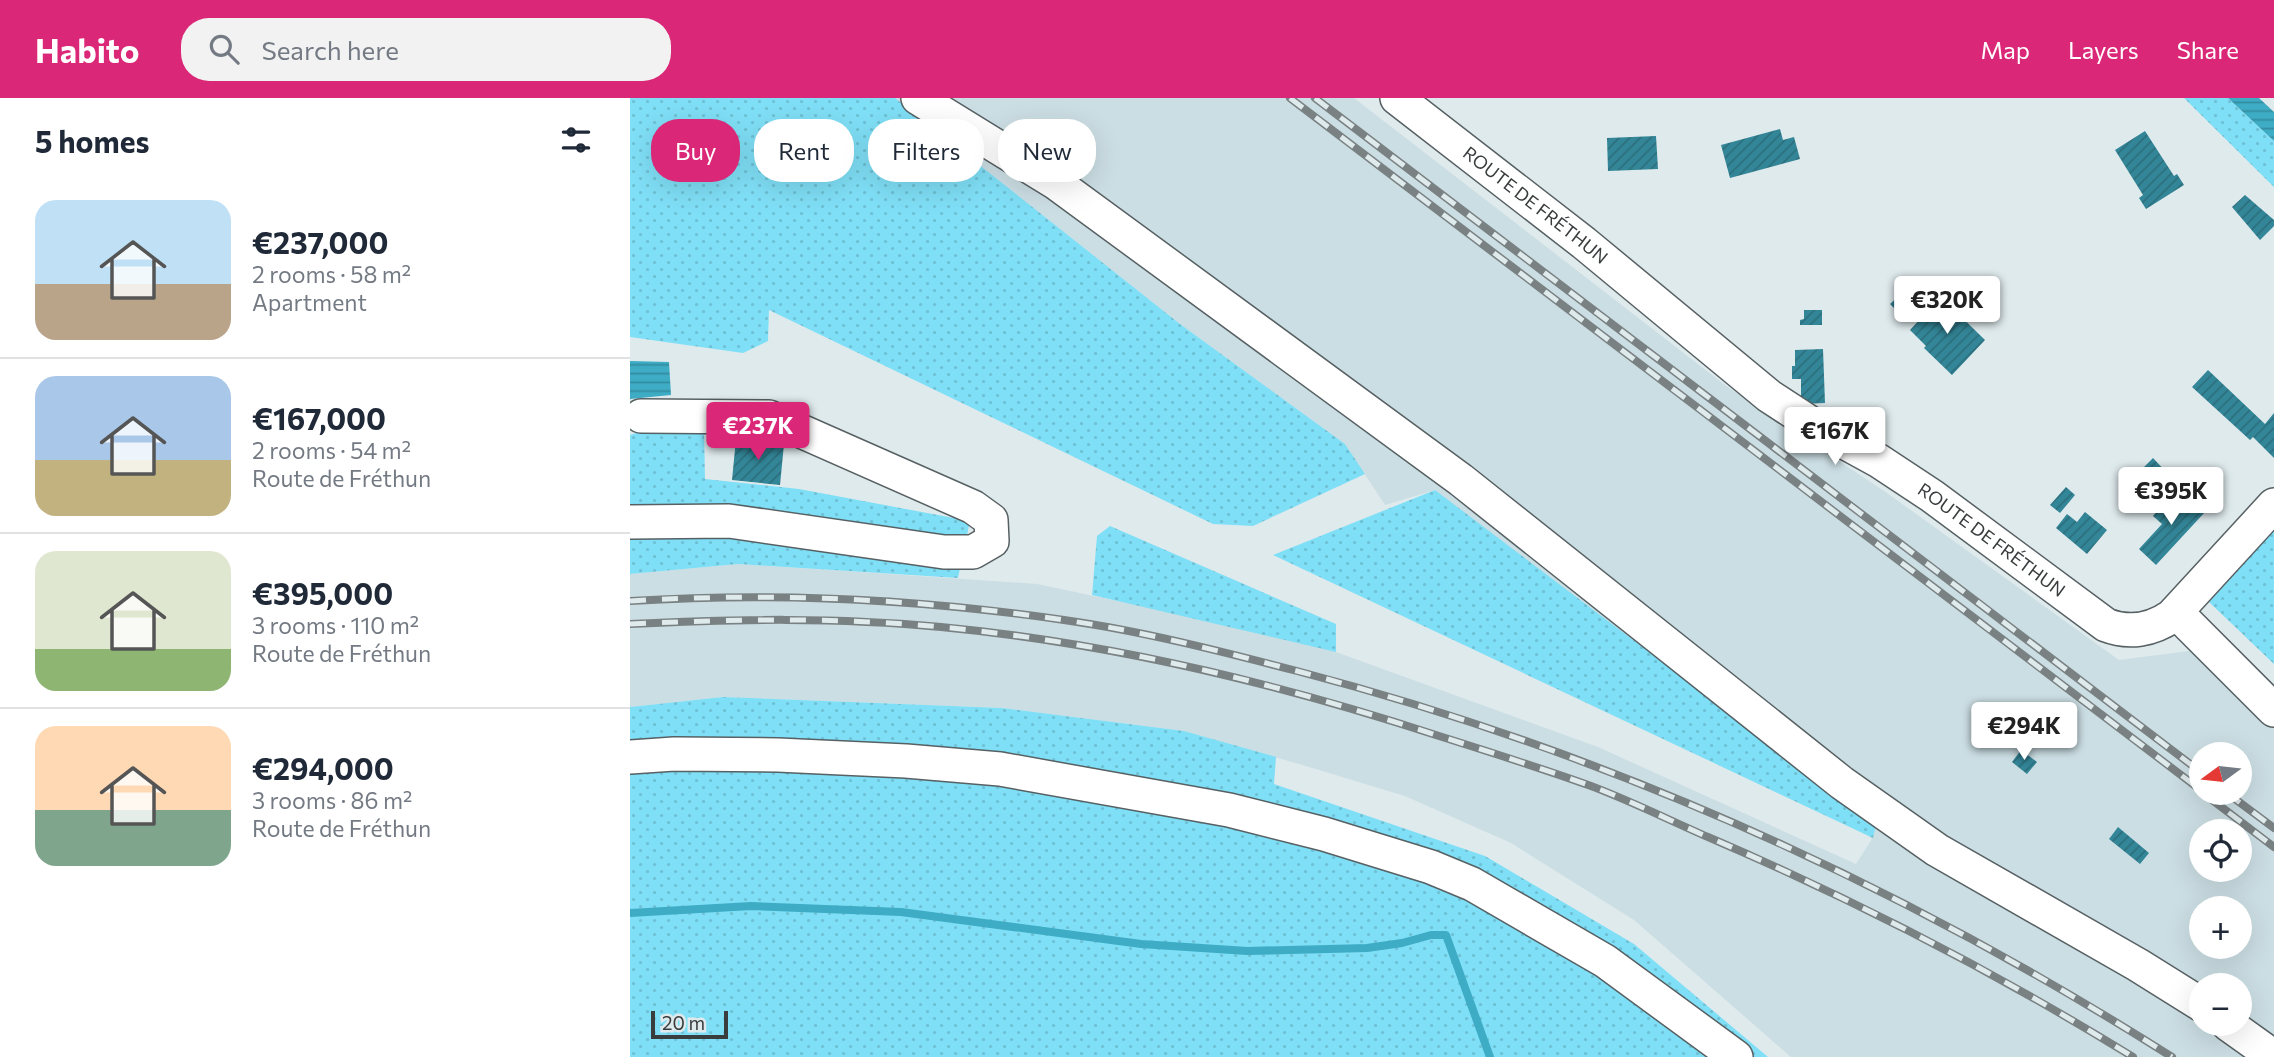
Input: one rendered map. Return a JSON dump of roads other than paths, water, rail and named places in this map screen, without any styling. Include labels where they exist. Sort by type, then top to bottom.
[{"type":"street","points":[[918,98],[1056,183],[1461,480],[1842,783],[1926,842],[2189,997]]},
{"type":"street","name":"ROUTE DE FRÉTHUN","points":[[1412,102],[1769,396],[1815,426],[1879,461],[1932,496],[2097,620],[2120,629],[2141,629],[2157,625],[2176,612],[2274,505]]},
{"type":"street","points":[[630,522],[729,521],[944,552],[973,552],[992,541],[991,520],[974,507],[769,416],[641,416]]},
{"type":"street","points":[[2176,612],[2274,710]]},
{"type":"street","points":[[630,757],[674,754],[778,755],[1000,769],[1229,810],[1324,834],[1431,867],[1483,890],[1605,961],[1736,1057]]},
{"type":"street","points":[[2245,1036],[2274,1057]]},
{"type":"waterway","points":[[630,913],[751,906],[901,912],[1141,944],[1247,951],[1367,948],[1431,935],[1446,935],[1490,1057]]},
{"type":"railway","points":[[1290,98],[2189,781]]},
{"type":"railway","points":[[1315,98],[2189,763]]},
{"type":"railway","points":[[630,601],[739,597],[847,599],[1010,613],[1181,642],[1412,704],[1526,741],[1639,783],[1749,830],[1858,881],[1965,936],[2069,994],[2172,1057]]},
{"type":"railway","points":[[630,624],[786,620],[941,627],[1068,643],[1131,655],[1255,682],[1317,699],[1534,766],[1635,804],[1817,886],[1925,939],[2030,996],[2133,1057]]},
{"type":"railway","points":[[2219,805],[2274,847]]},
{"type":"railway","points":[[2243,805],[2274,828]]}]
